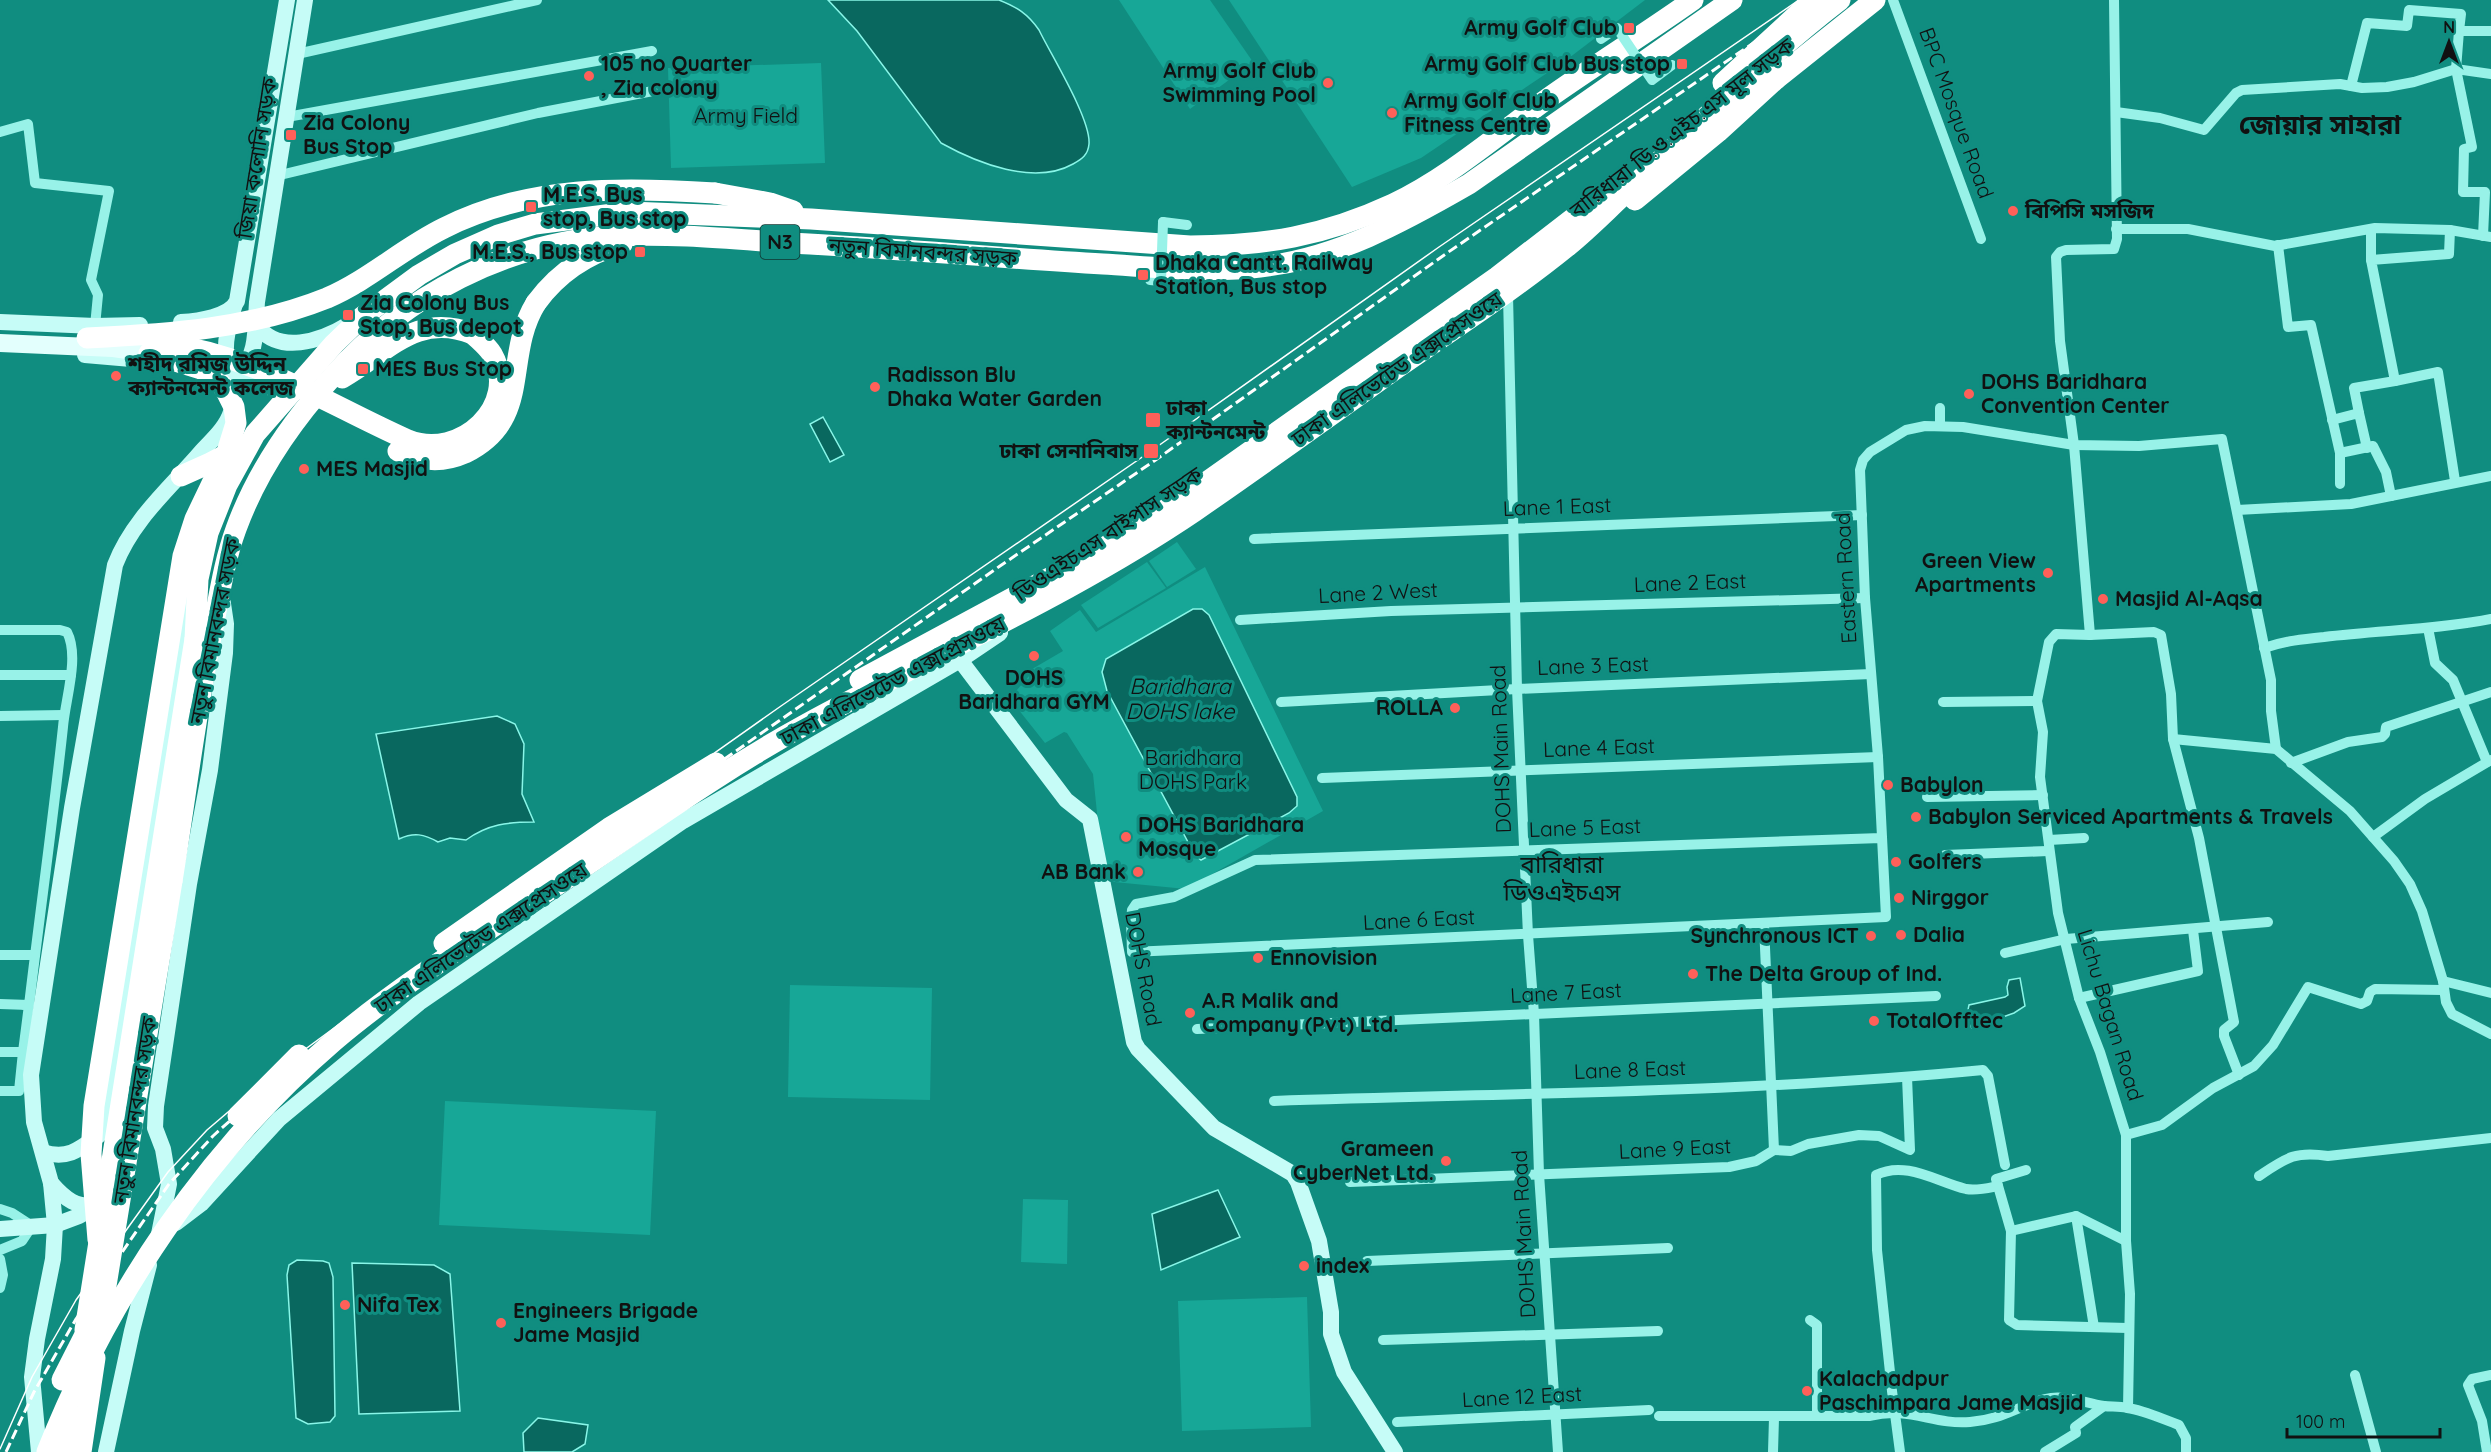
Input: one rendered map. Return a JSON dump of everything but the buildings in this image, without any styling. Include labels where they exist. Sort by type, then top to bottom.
[{"type":"highway","points":[[1634,41],[1671,0]]},
{"type":"highway","name":"নতুন বিমানবন্দর সড়ক","points":[[65,1452],[195,639],[198,579],[202,554],[227,485],[255,434],[291,391],[362,317],[419,275],[455,254],[498,235],[535,224],[629,212],[811,219],[1000,234],[1201,246],[1252,245],[1315,233],[1394,204],[1430,183],[1548,98],[1693,0]]},
{"type":"highway","name":"নতুন বিমানবন্দর সড়ক","points":[[81,1452],[101,1313],[207,656],[221,587],[236,530],[259,478],[297,417],[364,343],[433,293],[497,260],[584,240],[654,235],[856,246],[997,258],[1163,268],[1238,269],[1321,256],[1391,226],[1469,184],[1732,0]]},
{"type":"highway","name":"ঢাকা এলিভেটেড এক্সপ্রেসওয়ে","points":[[32,1452],[76,1348],[118,1277],[158,1218],[213,1144],[240,1114],[268,1084],[346,1013],[619,822],[777,726],[1094,554],[1180,500],[1497,277],[1623,179],[1813,0]]},
{"type":"highway","name":"ঢাকা এলিভেটেড এক্সপ্রেসওয়ে","points":[[47,1452],[71,1392],[108,1320],[176,1216],[244,1130],[332,1044],[379,1006],[738,764],[802,727],[1078,584],[1191,514],[1508,291],[1571,243],[1736,90],[1840,0]]},
{"type":"highway","points":[[1571,243],[1590,235],[1651,189],[1799,59],[1875,0]]},
{"type":"highway","points":[[91,332],[175,334],[275,316],[348,288],[445,227],[475,214],[531,199],[612,189],[715,193],[770,203],[811,219]]},
{"type":"highway","points":[[997,258],[1000,234]]},
{"type":"highway","points":[[149,353],[195,357],[235,369],[394,450],[416,458],[438,460],[461,454],[478,446],[503,420],[512,396],[521,336],[528,317],[536,303],[562,274],[586,257],[619,244],[654,235]]},
{"type":"highway","points":[[91,332],[221,354],[265,370],[408,441],[433,445],[455,441],[472,432],[486,418],[497,396],[497,366],[492,353],[472,334],[454,328],[424,327],[399,339],[356,370],[326,384]]},
{"type":"highway","points":[[98,1240],[91,1154],[94,1107],[178,578],[190,532],[226,452],[236,423],[234,407],[225,389],[214,376],[201,369],[149,353]]},
{"type":"highway","points":[[181,476],[236,449],[255,434]]},
{"type":"main road","name":"জিয়া কলোনি সড়ক","points":[[233,382],[226,354],[228,331],[237,300],[287,0]]},
{"type":"main road","name":"জিয়া কলোনি সড়ক","points":[[233,382],[243,370],[254,348],[257,302],[305,0]]},
{"type":"main road","name":"বারিধারা ডি.ও.এইচ.এস মূল সড়ক","points":[[1508,295],[1686,150],[1887,0]]},
{"type":"main road","name":"ডিওএইচএস বাইপাস সড়ক","points":[[159,1237],[201,1204],[279,1119],[418,1003],[683,821],[960,660],[1508,295]]},
{"type":"main road","points":[[0,332],[91,332],[186,321],[211,316],[237,300]]},
{"type":"main road","points":[[256,324],[272,340],[288,343],[328,335],[362,317]]},
{"type":"main road","points":[[0,322],[91,332]]},
{"type":"main road","points":[[0,343],[113,348],[149,353]]},
{"type":"main road","points":[[0,349],[155,362],[233,382],[291,391]]},
{"type":"main road","points":[[39,1452],[32,1377],[53,1260],[55,1225],[51,1183],[34,1122],[31,1075],[70,820],[111,583],[119,554],[128,538],[152,506],[225,424],[231,412],[233,382]]},
{"type":"main road","points":[[105,1131],[177,656],[188,606],[198,579]]},
{"type":"main road","points":[[0,1229],[55,1225],[79,1216],[113,1197],[127,1184],[146,1128],[160,1074],[189,884],[210,770],[225,653],[226,624],[221,587]]},
{"type":"main road","name":"DOHS Road","points":[[960,660],[1066,800],[1090,819],[1134,1042],[1138,1049],[1214,1128],[1293,1174],[1298,1182],[1319,1241],[1331,1312],[1331,1334],[1344,1372],[1395,1452]]},
{"type":"main road","points":[[120,1032],[130,1041],[143,1042],[157,1040],[167,1034]]},
{"type":"main road","points":[[115,1068],[124,1059],[148,1061],[160,1074]]},
{"type":"main road","points":[[43,1152],[57,1156],[65,1155],[105,1131],[146,1128]]},
{"type":"main road","points":[[37,1424],[50,1440],[70,1445],[107,1444],[144,1281],[159,1237],[169,1184],[163,1149],[146,1128]]},
{"type":"main road","points":[[51,1183],[71,1203],[87,1206],[100,1204]]},
{"type":"street","points":[[297,54],[537,0]]},
{"type":"street","name":"BPC Mosque Road","points":[[1893,0],[1981,239]]},
{"type":"street","points":[[2114,0],[2117,239],[2114,249],[2066,250],[2060,252],[2056,257],[2060,341],[2074,445],[2090,636],[2154,632],[2162,635],[2171,694],[2173,739],[2199,838],[2214,927],[2234,1022],[2224,1030],[2224,1036],[2239,1076]]},
{"type":"street","points":[[2116,229],[2187,229],[2278,245],[2371,229],[2450,230],[2487,237],[2485,192],[2463,192],[2464,149],[2472,147],[2456,69],[2461,14],[2409,10],[2407,26],[2367,23],[2351,86]]},
{"type":"street","points":[[1601,39],[1617,28],[1652,81],[1672,65]]},
{"type":"street","points":[[2459,31],[2491,31]]},
{"type":"street","points":[[287,117],[652,51]]},
{"type":"street","points":[[2116,112],[2160,118],[2204,130],[2236,93],[2242,90],[2340,84],[2362,88],[2387,87],[2456,69],[2491,74]]},
{"type":"street","points":[[276,176],[538,113],[654,91]]},
{"type":"street","points":[[0,132],[28,124],[35,183],[109,191],[91,280],[98,295],[91,332]]},
{"type":"street","points":[[1156,280],[1162,222],[1187,225]]},
{"type":"street","points":[[2371,229],[2370,260],[2395,381]]},
{"type":"street","points":[[2370,260],[2449,254],[2450,230]]},
{"type":"street","points":[[2278,245],[2288,327],[2311,325],[2340,453],[2340,484]]},
{"type":"street","name":"DOHS Main Road","points":[[1508,295],[1512,528],[1517,608],[1517,689],[1528,935],[1534,1014],[1539,1174],[1548,1334],[1558,1452]]},
{"type":"street","points":[[2367,448],[2354,388],[2438,372],[2455,481]]},
{"type":"street","points":[[1940,408],[1940,426]]},
{"type":"street","points":[[2332,420],[2360,413]]},
{"type":"street","name":"Eastern Road","points":[[1886,917],[1878,757],[1865,598],[1860,470],[1863,460],[1870,452],[1906,430],[1919,427],[1963,427],[2074,445],[2139,446],[2222,439],[2236,510]]},
{"type":"street","points":[[2340,453],[2373,446],[2386,472],[2391,496]]},
{"type":"street","points":[[2276,749],[2271,711],[2271,680],[2236,510],[2351,504],[2455,481],[2491,476]]},
{"type":"street","name":"Lane 1 East","points":[[1254,539],[1862,515]]},
{"type":"street","name":"Lane 2 East","points":[[1517,608],[1865,598]]},
{"type":"street","name":"Lane 2 West","points":[[1240,620],[1391,611],[1517,608]]},
{"type":"street","points":[[2265,648],[2285,642],[2428,628],[2491,619]]},
{"type":"street","points":[[2373,837],[2425,799],[2489,761],[2453,680],[2435,663],[2428,628]]},
{"type":"street","points":[[0,630],[67,632],[70,639],[71,675],[64,715],[46,880],[29,1005],[0,1004]]},
{"type":"street","name":"Lichu Bagan Road","points":[[2090,636],[2060,633],[2052,636],[2037,701],[2043,732],[2040,777],[2058,913],[2079,998],[2100,1052],[2126,1135],[2126,1241],[2130,1294],[2128,1408]]},
{"type":"street","name":"Lane 3 East","points":[[1281,702],[1871,674]]},
{"type":"street","points":[[0,675],[71,675]]},
{"type":"street","points":[[2291,763],[2348,742],[2382,736],[2385,734],[2386,727],[2491,692]]},
{"type":"street","points":[[1943,702],[2037,701]]},
{"type":"street","points":[[0,716],[64,715]]},
{"type":"street","points":[[2173,739],[2276,749],[2350,811],[2394,861],[2410,884],[2422,911],[2452,1014],[2491,1034]]},
{"type":"street","name":"Lane 4 East","points":[[1322,778],[1878,757]]},
{"type":"street","points":[[1927,797],[2043,795]]},
{"type":"street","name":"Lane 5 East","points":[[1132,952],[1131,919],[1132,910],[1137,904],[1174,897],[1255,860],[1881,838]]},
{"type":"street","points":[[1945,855],[2049,846],[2084,838]]},
{"type":"street","name":"Lane 6 East","points":[[1132,952],[1764,925],[1886,917]]},
{"type":"street","points":[[2005,953],[2066,939],[2268,922]]},
{"type":"street","points":[[1764,925],[1774,1149],[1791,1151],[1808,1144],[1859,1135],[1879,1136],[1910,1150],[1907,1077]]},
{"type":"street","points":[[2079,998],[2198,970],[2193,930]]},
{"type":"street","points":[[0,955],[35,955]]},
{"type":"street","points":[[2126,1135],[2162,1125],[2213,1088],[2254,1066],[2273,1045],[2308,987],[2361,1004],[2367,1001],[2370,992],[2375,989],[2443,986],[2491,993]]},
{"type":"street","name":"Lane 7 East","points":[[1197,1029],[1936,996]]},
{"type":"street","points":[[0,1004],[29,1005],[23,1052],[0,1052]]},
{"type":"street","points":[[0,1052],[23,1052],[19,1091],[0,1091]]},
{"type":"street","name":"Lane 8 East","points":[[1274,1101],[1771,1085],[1986,1071],[2005,1165]]},
{"type":"street","points":[[2259,1176],[2288,1157],[2307,1153],[2328,1156],[2491,1138]]},
{"type":"street","name":"Lane 9 East","points":[[1350,1182],[1729,1167],[1756,1161],[1774,1149]]},
{"type":"street","points":[[2026,1170],[1996,1179],[2011,1231],[2009,1320],[2017,1325],[2128,1328]]},
{"type":"street","points":[[1900,1452],[1877,1250],[1876,1176],[1884,1172],[1914,1171],[1967,1189],[1998,1186]]},
{"type":"street","points":[[0,1209],[12,1213],[32,1226],[21,1241],[0,1250]]},
{"type":"street","points":[[2076,1216],[2094,1327]]},
{"type":"street","points":[[2011,1231],[2076,1216],[2126,1241]]},
{"type":"street","points":[[1367,1261],[1668,1248]]},
{"type":"street","points":[[0,1259],[3,1275],[0,1288]]},
{"type":"street","points":[[1810,1320],[1817,1325],[1817,1416]]},
{"type":"street","points":[[1383,1340],[1658,1330]]},
{"type":"street","points":[[2355,1375],[2376,1452]]},
{"type":"street","points":[[2487,1452],[2482,1421],[2468,1385],[2472,1379],[2491,1375]]},
{"type":"street","name":"Lane 12 East","points":[[1397,1422],[1654,1413],[1774,1418],[1870,1416],[1896,1411],[1968,1422],[1988,1420],[2043,1399],[2055,1397],[2128,1408],[2179,1425],[2186,1438],[2186,1452]]},
{"type":"street","points":[[2045,1452],[2076,1433],[2075,1427],[2104,1406]]},
{"type":"street","points":[[1773,1452],[1774,1418]]},
{"type":"green space","points":[[1119,0],[1210,0],[1253,62],[1190,109]]},
{"type":"green space","points":[[1229,0],[1645,0],[1565,61],[1421,158],[1352,187]]},
{"type":"green space","name":"Army Field","points":[[821,63],[825,163],[671,168],[668,68]]},
{"type":"green space","points":[[1177,542],[1196,569],[1167,587],[1149,561]]},
{"type":"green space","points":[[1147,562],[1166,588],[1098,628],[1081,605]]},
{"type":"green space","name":"Baridhara DOHS Park","points":[[1205,567],[1323,811],[1186,889],[1104,881],[1093,774],[1067,733],[1064,732],[1045,743],[1018,709],[1024,704],[1016,691],[1029,676],[1027,672],[1063,651],[1050,631],[1080,610],[1096,632]]},
{"type":"green space","points":[[790,985],[932,988],[930,1100],[788,1097]]},
{"type":"green space","points":[[445,1101],[656,1111],[650,1235],[439,1225]]},
{"type":"green space","points":[[1023,1199],[1068,1200],[1067,1264],[1021,1262]]},
{"type":"green space","points":[[1307,1297],[1311,1427],[1182,1431],[1178,1301]]},
{"type":"water","points":[[828,0],[999,0],[1017,8],[1039,30],[1069,87],[1088,133],[1089,144],[1086,154],[1076,162],[1058,170],[1041,173],[1024,172],[988,164],[941,143],[857,31]]},
{"type":"water","points":[[823,417],[844,455],[830,462],[810,424]]},
{"type":"water","name":"Baridhara DOHS lake","points":[[1193,609],[1202,609],[1209,615],[1297,797],[1297,806],[1289,813],[1201,860],[1195,855],[1107,691],[1102,672],[1106,659]]},
{"type":"water","points":[[497,716],[515,724],[524,744],[522,794],[534,822],[498,825],[482,830],[466,840],[450,838],[438,842],[428,837],[414,835],[399,839],[376,734]]},
{"type":"water","points":[[2020,978],[2025,1006],[2014,1013],[1972,1028],[1966,1020],[1969,1005],[2005,997],[2008,995],[2009,980]]},
{"type":"water","points":[[1218,1190],[1240,1237],[1161,1270],[1152,1214]]},
{"type":"water","points":[[297,1260],[329,1263],[333,1277],[335,1416],[330,1422],[308,1424],[296,1418],[287,1275],[289,1265]]},
{"type":"water","points":[[352,1263],[434,1265],[450,1274],[460,1411],[359,1414]]},
{"type":"water","points":[[538,1418],[588,1425],[585,1444],[572,1452],[524,1452],[523,1433]]},
{"type":"tram line","points":[[0,1449],[32,1377],[76,1300],[168,1172],[207,1130],[281,1067],[563,860],[781,706],[1151,451],[1439,247],[1799,0]]},
{"type":"railway","points":[[6,1452],[34,1392],[76,1319],[169,1184],[213,1136],[282,1074],[569,868],[1000,566],[1157,459],[1447,253],[1816,0]]},
{"type":"place","name":"Army Golf Club","points":[[1629,28]]},
{"type":"place","name":"Army Golf Club Bus stop","points":[[1682,64]]},
{"type":"place","name":"105 no Quarter , Zia colony","points":[[589,76]]},
{"type":"place","name":"Army Golf Club Swimming Pool","points":[[1328,83]]},
{"type":"place","name":"Army Golf Club Fitness Centre","points":[[1392,113]]},
{"type":"place","name":"Zia Colony Bus Stop","points":[[291,135]]},
{"type":"place","name":"M.E.S. Bus stop, Bus stop","points":[[531,207]]},
{"type":"place","name":"বিপিসি মসজিদ","points":[[2013,211]]},
{"type":"place","name":"M.E.S., Bus stop","points":[[640,252]]},
{"type":"place","name":"Dhaka Cantt. Railway Station, Bus stop","points":[[1143,275]]},
{"type":"place","name":"Zia Colony Bus Stop, Bus depot","points":[[348,315]]},
{"type":"place","name":"MES Bus Stop","points":[[363,369]]},
{"type":"place","name":"শহীদ রমিজ উদ্দিন ক্যান্টনমেন্ট কলেজ","points":[[116,376]]},
{"type":"place","name":"Radisson Blu Dhaka Water Garden","points":[[875,387]]},
{"type":"place","name":"DOHS Baridhara Convention Center","points":[[1969,394]]},
{"type":"place","name":"ঢাকা ক্যান্টনমেন্ট","points":[[1153,420]]},
{"type":"place","name":"ঢাকা সেনানিবাস","points":[[1151,451]]},
{"type":"place","name":"MES Masjid","points":[[304,469]]},
{"type":"place","name":"Green View Apartments","points":[[2048,573]]},
{"type":"place","name":"Masjid Al-Aqsa","points":[[2103,599]]},
{"type":"place","name":"DOHS Baridhara GYM","points":[[1034,656]]},
{"type":"place","name":"ROLLA","points":[[1455,708]]},
{"type":"place","name":"Babylon","points":[[1888,785]]},
{"type":"place","name":"Babylon Serviced Apartments & Travels","points":[[1916,817]]},
{"type":"place","name":"DOHS Baridhara Mosque","points":[[1126,837]]},
{"type":"place","name":"Golfers","points":[[1896,862]]},
{"type":"place","name":"AB Bank","points":[[1138,872]]},
{"type":"place","name":"Nirggor","points":[[1899,898]]},
{"type":"place","name":"Dalia","points":[[1901,935]]},
{"type":"place","name":"Synchronous ICT","points":[[1871,936]]},
{"type":"place","name":"Ennovision","points":[[1258,958]]},
{"type":"place","name":"The Delta Group of Ind.","points":[[1693,974]]},
{"type":"place","name":"A.R Malik and Company (Pvt) Ltd.","points":[[1190,1013]]},
{"type":"place","name":"TotalOfftec","points":[[1874,1021]]},
{"type":"place","name":"Grameen CyberNet Ltd.","points":[[1446,1161]]},
{"type":"place","name":"index","points":[[1304,1266]]},
{"type":"place","name":"Nifa Tex","points":[[345,1305]]},
{"type":"place","name":"Engineers Brigade Jame Masjid","points":[[501,1323]]},
{"type":"place","name":"Kalachadpur Paschimpara Jame Masjid","points":[[1807,1391]]},
{"type":"district","name":"জোয়ার সাহারা","points":[[2320,125]]},
{"type":"district","name":"বারিধারা ডিওএইচএস","points":[[1562,879]]}]
